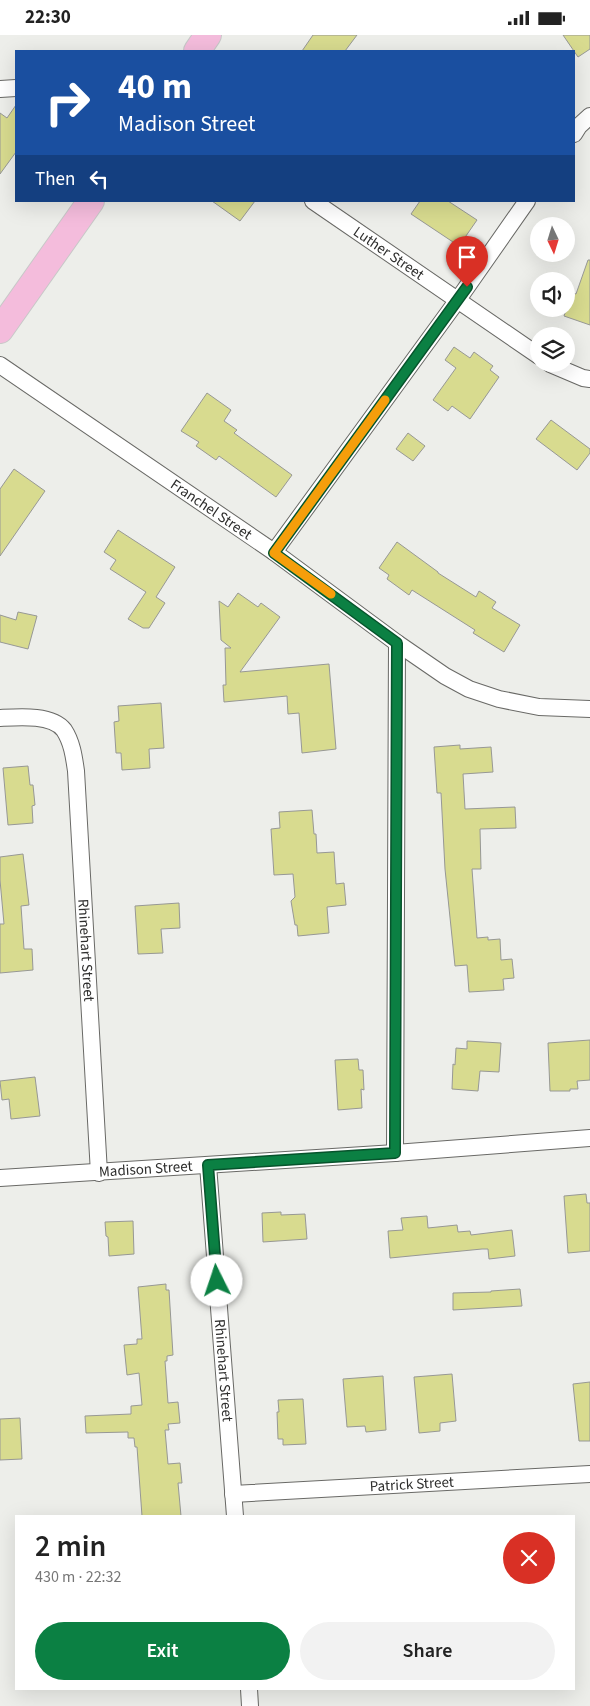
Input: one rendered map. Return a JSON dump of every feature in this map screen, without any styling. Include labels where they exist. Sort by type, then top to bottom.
[{"type":"main road","points":[[198,50],[208,35]]},
{"type":"main road","points":[[0,330],[90,202]]},
{"type":"street","points":[[0,89],[15,88]]},
{"type":"street","points":[[575,132],[590,116]]},
{"type":"street","name":"Luther Street","points":[[314,202],[530,350]]},
{"type":"street","points":[[274,553],[457,301],[526,202]]},
{"type":"street","name":"Franchel Street","points":[[0,365],[274,553],[445,676],[469,689],[499,699],[540,707],[590,709]]},
{"type":"street","points":[[569,372],[590,379]]},
{"type":"street","points":[[395,1153],[397,643]]},
{"type":"street","name":"Rhinehart Street","points":[[0,718],[45,718],[63,729],[72,748],[76,771],[99,1173]]},
{"type":"street","name":"Madison Street","points":[[0,1178],[395,1153],[590,1138]]},
{"type":"street","name":"Rhinehart Street","points":[[208,1165],[235,1515]]},
{"type":"street","name":"Patrick Street","points":[[233,1494],[590,1474]]},
{"type":"street","points":[[249,1690],[250,1706]]},
{"type":"building","points":[[313,35],[357,35],[346,50],[303,50]]},
{"type":"building","points":[[563,35],[590,35],[590,49],[578,57]]},
{"type":"building","points":[[15,106],[15,153],[0,174],[0,113],[7,118]]},
{"type":"building","points":[[213,202],[254,202],[240,221]]},
{"type":"building","points":[[419,202],[450,202],[477,220],[459,246],[411,214]]},
{"type":"building","points":[[588,260],[590,260],[590,325],[567,317],[575,317],[576,294]]},
{"type":"building","points":[[454,347],[470,358],[474,352],[493,366],[490,370],[499,377],[470,419],[452,406],[448,411],[433,400],[456,368],[445,360]]},
{"type":"building","points":[[207,393],[231,410],[224,421],[237,430],[234,433],[292,475],[276,497],[219,456],[216,460],[196,446],[199,442],[181,431]]},
{"type":"building","points":[[551,420],[590,449],[590,453],[577,470],[536,439]]},
{"type":"building","points":[[408,433],[425,446],[413,461],[396,449]]},
{"type":"building","points":[[14,469],[45,491],[0,556],[0,489]]},
{"type":"building","points":[[118,530],[175,567],[156,597],[165,603],[149,628],[143,628],[128,619],[146,592],[110,569],[116,560],[104,552]]},
{"type":"building","points":[[397,542],[438,573],[476,597],[479,591],[496,602],[492,608],[520,625],[504,652],[473,633],[475,630],[412,590],[409,595],[387,579],[389,575],[379,568]]},
{"type":"building","points":[[238,593],[258,607],[261,603],[280,617],[240,672],[329,664],[336,749],[302,753],[299,713],[288,714],[287,696],[224,702],[223,685],[226,685],[225,648],[231,648],[221,640],[219,601],[228,607]]},
{"type":"building","points":[[18,612],[37,616],[28,649],[0,642],[0,615],[16,620]]},
{"type":"building","points":[[161,703],[164,748],[149,749],[150,768],[122,770],[121,753],[116,753],[114,722],[119,721],[118,706]]},
{"type":"building","points":[[460,745],[460,749],[491,747],[493,772],[463,774],[465,809],[515,807],[516,828],[480,829],[481,869],[472,869],[477,938],[488,937],[488,940],[500,939],[501,960],[512,959],[514,978],[503,979],[504,990],[469,992],[467,965],[455,966],[445,869],[441,793],[437,793],[434,747]]},
{"type":"building","points":[[28,766],[30,785],[33,785],[35,805],[32,806],[33,823],[8,825],[3,768]]},
{"type":"building","points":[[312,810],[317,853],[334,852],[336,884],[344,883],[346,905],[327,907],[329,933],[298,936],[291,901],[295,897],[293,874],[274,875],[271,829],[280,828],[279,812]]},
{"type":"building","points":[[23,854],[29,905],[21,906],[24,949],[32,949],[33,970],[0,973],[0,924],[4,924],[0,857]]},
{"type":"building","points":[[179,903],[180,928],[161,929],[163,953],[138,954],[135,906]]},
{"type":"building","points":[[590,1040],[590,1080],[577,1081],[578,1089],[550,1091],[548,1043]]},
{"type":"building","points":[[467,1041],[501,1043],[499,1072],[480,1071],[478,1091],[452,1089],[456,1048],[467,1049]]},
{"type":"building","points":[[358,1059],[359,1070],[363,1070],[364,1090],[361,1089],[362,1108],[338,1110],[335,1060]]},
{"type":"building","points":[[35,1077],[40,1116],[11,1119],[9,1099],[2,1100],[0,1081]]},
{"type":"building","points":[[586,1194],[587,1203],[590,1203],[590,1251],[568,1253],[564,1196]]},
{"type":"building","points":[[281,1212],[281,1215],[305,1214],[307,1239],[263,1242],[262,1213]]},
{"type":"building","points":[[427,1216],[428,1228],[457,1225],[458,1232],[470,1231],[471,1235],[512,1230],[515,1256],[489,1259],[488,1249],[482,1249],[390,1258],[388,1231],[403,1230],[401,1218]]},
{"type":"building","points":[[133,1221],[134,1254],[109,1256],[105,1222]]},
{"type":"building","points":[[166,1284],[166,1290],[169,1290],[173,1355],[167,1356],[167,1361],[165,1361],[168,1403],[178,1402],[180,1423],[168,1424],[169,1430],[165,1430],[168,1464],[180,1463],[182,1483],[178,1483],[181,1515],[142,1515],[137,1447],[135,1447],[134,1438],[128,1438],[128,1432],[86,1433],[85,1416],[131,1414],[131,1406],[142,1405],[139,1373],[127,1375],[124,1345],[137,1344],[137,1339],[142,1339],[138,1287]]},
{"type":"building","points":[[520,1289],[522,1306],[453,1310],[453,1293]]},
{"type":"building","points":[[452,1374],[456,1421],[440,1423],[440,1431],[419,1433],[414,1377]]},
{"type":"building","points":[[383,1376],[386,1430],[366,1432],[365,1426],[347,1427],[343,1379]]},
{"type":"building","points":[[590,1382],[590,1441],[579,1441],[573,1384]]},
{"type":"building","points":[[303,1399],[306,1444],[283,1445],[283,1439],[278,1439],[278,1400]]},
{"type":"building","points":[[20,1418],[22,1459],[0,1460],[0,1419]]},
{"type":"slow traffic","points":[[331,594],[274,553],[385,400]]},
{"type":"route","points":[[217,1281],[208,1165],[395,1153],[397,643],[274,553],[467,287]]}]
